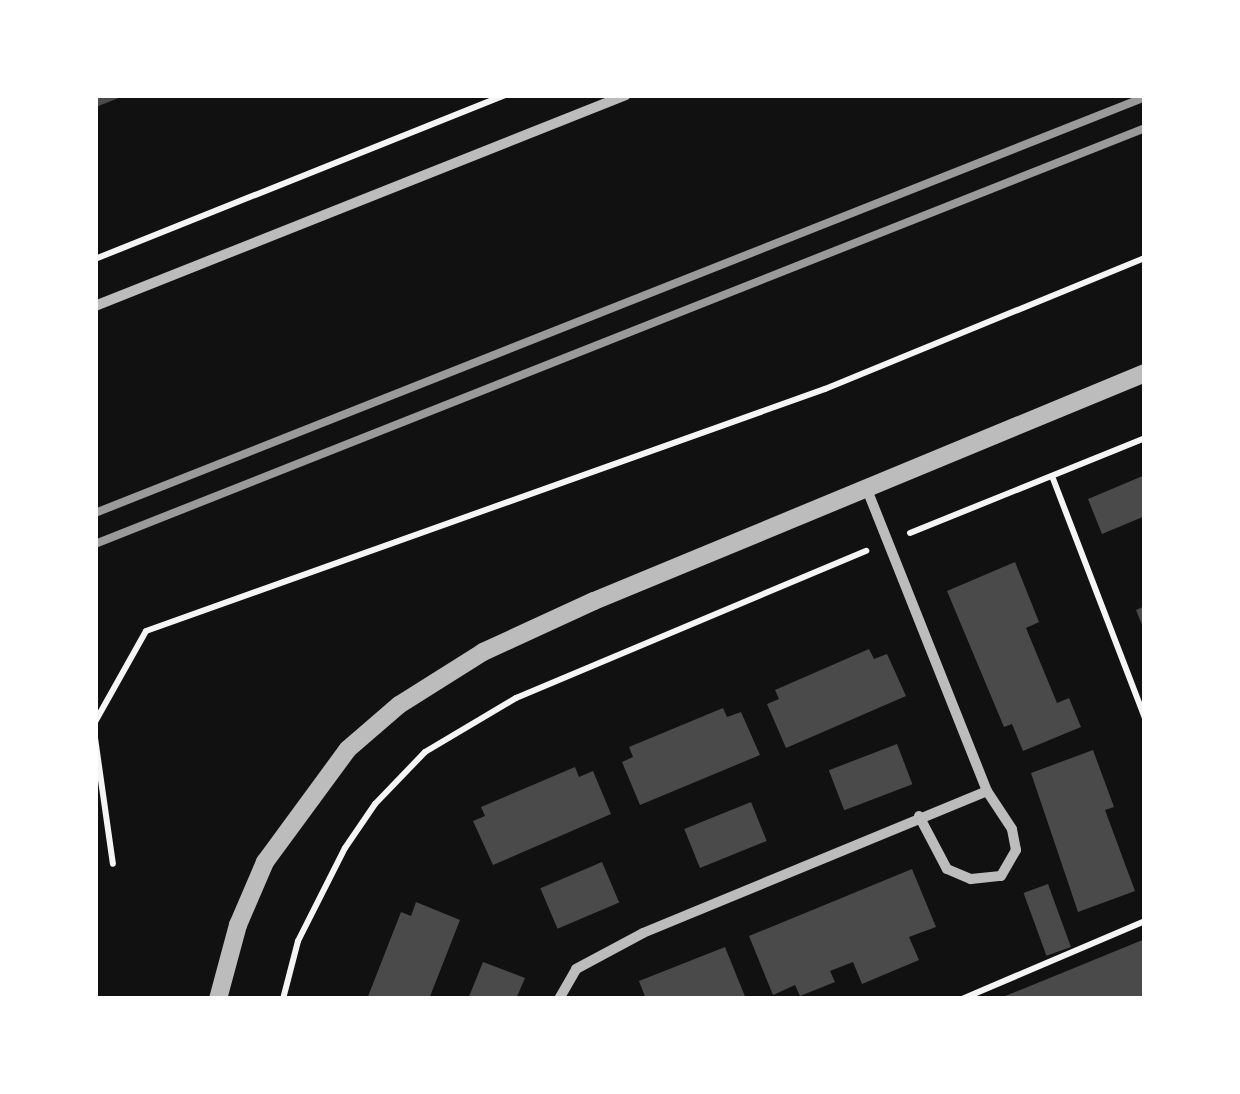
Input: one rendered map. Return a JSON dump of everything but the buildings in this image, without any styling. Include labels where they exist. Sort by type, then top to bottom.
[{"type":"street","points":[[95,306],[626,95]]},
{"type":"street","points":[[218,999],[238,925],[265,862],[348,749],[399,704],[530,630],[1145,373]]},
{"type":"street","points":[[866,489],[987,791],[1012,830],[1016,850],[1001,876],[970,879],[947,869],[920,816]]},
{"type":"street","points":[[558,999],[576,969],[642,933],[987,791]]},
{"type":"path","points":[[95,259],[504,95]]},
{"type":"path","points":[[95,722],[146,631],[824,389],[1145,258]]},
{"type":"path","points":[[283,999],[298,941],[345,848],[425,752],[516,698],[1145,438]]},
{"type":"path","points":[[1052,476],[1145,718]]},
{"type":"path","points":[[95,738],[113,864]]},
{"type":"path","points":[[95,781],[102,774]]},
{"type":"path","points":[[962,999],[1145,921]]},
{"type":"railway","points":[[95,513],[1145,97]]},
{"type":"railway","points":[[95,544],[1145,128]]}]
